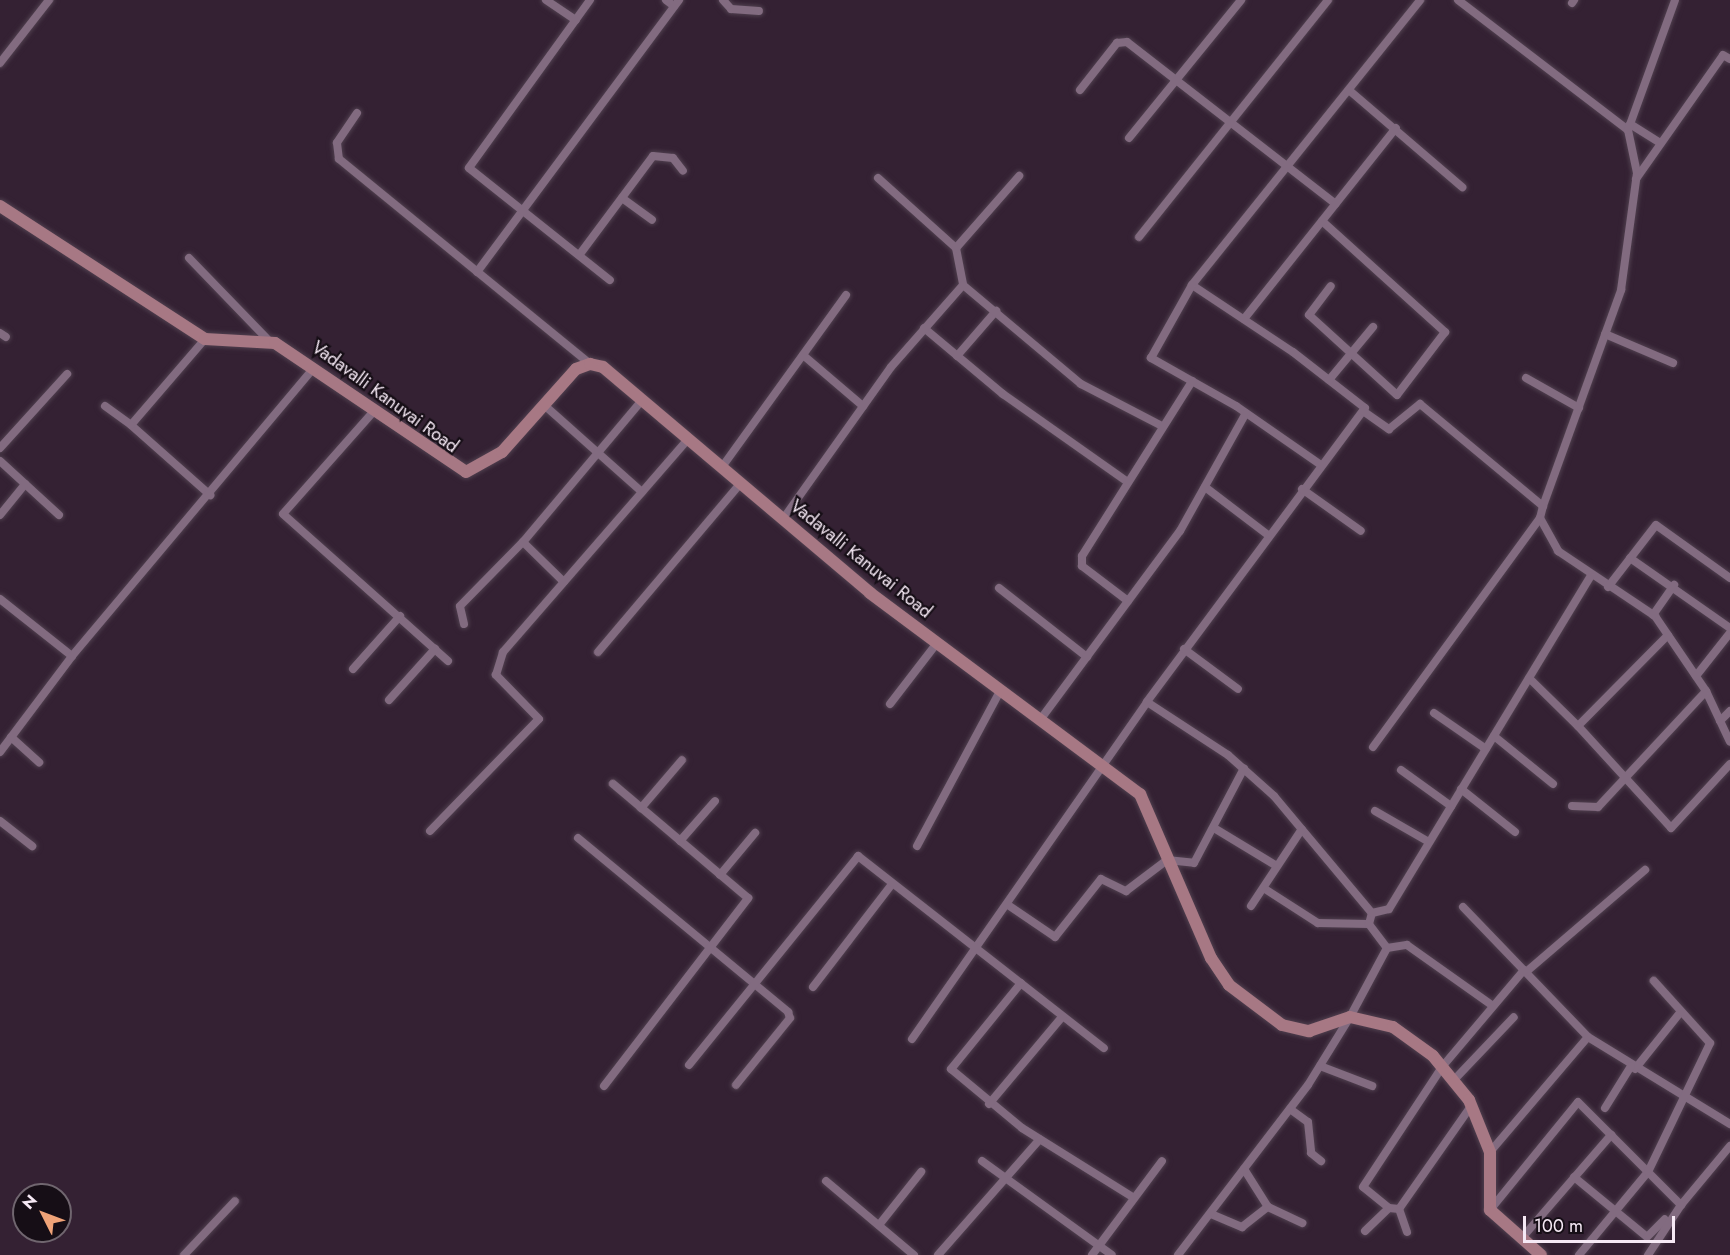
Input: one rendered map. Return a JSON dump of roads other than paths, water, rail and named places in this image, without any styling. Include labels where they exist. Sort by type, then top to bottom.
[{"type":"street","points":[[0,63],[49,0]]},
{"type":"street","points":[[546,0],[576,20]]},
{"type":"street","points":[[590,0],[469,168],[610,280]]},
{"type":"street","points":[[477,272],[676,3],[666,0]]},
{"type":"street","points":[[723,0],[731,9],[759,11]]},
{"type":"street","points":[[1129,138],[1241,0]]},
{"type":"street","points":[[1139,237],[1328,0]]},
{"type":"street","points":[[1321,465],[1246,413],[1151,358],[1192,285],[1350,92],[1420,0]]},
{"type":"street","points":[[1458,0],[1629,127],[1661,143]]},
{"type":"street","points":[[1373,747],[1540,518],[1621,290],[1636,179],[1629,127],[1675,0]]},
{"type":"street","points":[[1080,90],[1121,41],[1176,80],[1336,204]]},
{"type":"street","points":[[1636,179],[1723,55],[1730,59]]},
{"type":"street","points":[[1350,92],[1396,128],[1425,160],[1462,188]]},
{"type":"street","points":[[357,113],[337,143],[339,159],[590,364]]},
{"type":"street","points":[[1244,319],[1396,128]]},
{"type":"street","points":[[580,254],[653,156],[673,158],[683,171]]},
{"type":"street","points":[[956,248],[1019,176]]},
{"type":"street","points":[[878,178],[956,248],[963,285],[1081,384],[1162,426]]},
{"type":"street","points":[[622,198],[652,220]]},
{"type":"street","name":"Vadavalli Kanuvai Road","points":[[0,206],[205,339],[272,343],[314,368],[466,472],[501,452],[576,369],[590,364],[603,368],[783,519],[937,643],[1140,794],[1210,958],[1230,985],[1282,1025],[1309,1031],[1350,1017]]},
{"type":"street","points":[[1322,221],[1445,332],[1397,395],[1309,315],[1331,286]]},
{"type":"street","points":[[189,258],[272,343]]},
{"type":"street","points":[[783,519],[863,406],[924,328],[963,285]]},
{"type":"street","points":[[1192,285],[1329,380],[1363,411],[1389,429],[1420,404],[1543,506]]},
{"type":"street","points":[[722,467],[846,295]]},
{"type":"street","points":[[957,356],[996,311]]},
{"type":"street","points":[[1329,380],[1373,327]]},
{"type":"street","points":[[924,328],[957,356],[1125,480]]},
{"type":"street","points":[[1605,334],[1673,363]]},
{"type":"street","points":[[131,425],[205,339]]},
{"type":"street","points":[[803,355],[863,406]]},
{"type":"street","points":[[0,752],[72,656],[210,495],[314,368]]},
{"type":"street","points":[[0,448],[67,374]]},
{"type":"street","points":[[1526,378],[1578,408]]},
{"type":"street","points":[[1128,601],[1082,566],[1082,556],[1125,480],[1192,381]]},
{"type":"street","points":[[464,624],[460,606],[523,542],[642,400]]},
{"type":"street","points":[[544,405],[642,492]]},
{"type":"street","points":[[105,406],[131,425],[210,495]]},
{"type":"street","points":[[374,411],[283,514],[448,661]]},
{"type":"street","points":[[912,1039],[1008,905],[1184,649],[1302,489],[1363,411]]},
{"type":"street","points":[[1040,720],[1180,531],[1246,413]]},
{"type":"street","points":[[430,831],[539,719],[496,675],[503,652],[688,439]]},
{"type":"street","points":[[0,462],[59,515]]},
{"type":"street","points":[[598,652],[741,483]]},
{"type":"street","points":[[0,515],[25,484]]},
{"type":"street","points":[[1205,487],[1268,536]]},
{"type":"street","points":[[1302,489],[1361,531]]},
{"type":"street","points":[[1540,518],[1558,551],[1591,576],[1653,615],[1706,691],[1730,742]]},
{"type":"street","points":[[1608,587],[1656,525],[1730,578]]},
{"type":"street","points":[[523,542],[564,582]]},
{"type":"street","points":[[1630,558],[1674,585],[1730,628]]},
{"type":"street","points":[[1372,913],[1389,909],[1591,576]]},
{"type":"street","points":[[1653,615],[1674,585]]},
{"type":"street","points":[[999,588],[1087,657]]},
{"type":"street","points":[[0,599],[72,656]]},
{"type":"street","points":[[353,669],[400,616]]},
{"type":"street","points":[[1696,676],[1730,633]]},
{"type":"street","points":[[1578,726],[1668,635]]},
{"type":"street","points":[[890,704],[937,643]]},
{"type":"street","points":[[389,700],[435,649]]},
{"type":"street","points":[[1184,649],[1238,689]]},
{"type":"street","points":[[1529,678],[1578,726],[1671,828],[1730,764]]},
{"type":"street","points":[[917,846],[1000,691]]},
{"type":"street","points":[[1572,806],[1598,807],[1629,780],[1706,691]]},
{"type":"street","points":[[1147,702],[1244,768],[1302,829],[1372,913]]},
{"type":"street","points":[[1720,721],[1730,711]]},
{"type":"street","points":[[1434,713],[1486,749]]},
{"type":"street","points":[[1494,736],[1553,784]]},
{"type":"street","points":[[11,737],[39,762]]},
{"type":"street","points":[[641,808],[682,760]]},
{"type":"street","points":[[1008,905],[1055,937],[1101,879],[1126,891],[1167,860],[1194,863],[1244,768]]},
{"type":"street","points":[[1401,770],[1452,806]]},
{"type":"street","points":[[604,1086],[748,898],[613,784]]},
{"type":"street","points":[[1461,789],[1515,832]]},
{"type":"street","points":[[680,841],[715,801]]},
{"type":"street","points":[[1375,811],[1429,842]]},
{"type":"street","points":[[0,821],[32,846]]},
{"type":"street","points":[[1214,828],[1275,865]]},
{"type":"street","points":[[1251,906],[1265,889],[1275,865],[1302,829]]},
{"type":"street","points":[[720,875],[755,833]]},
{"type":"street","points":[[578,838],[756,982],[790,1018],[736,1085]]},
{"type":"street","points":[[689,1065],[858,856],[1104,1048]]},
{"type":"street","points":[[1399,1209],[1389,1208],[1363,1187],[1442,1067],[1525,971],[1645,870]]},
{"type":"street","points":[[813,987],[892,884]]},
{"type":"street","points":[[1265,889],[1318,923],[1369,924]]},
{"type":"street","points":[[1463,907],[1588,1037],[1633,1067],[1730,1124]]},
{"type":"street","points":[[1369,924],[1372,913]]},
{"type":"street","points":[[1369,924],[1387,948]]},
{"type":"street","points":[[1387,948],[1407,945],[1493,1006]]},
{"type":"street","points":[[1178,1255],[1290,1109],[1320,1066],[1350,1017],[1387,948]]},
{"type":"street","points":[[1579,1255],[1648,1172],[1682,1097],[1710,1043],[1679,1014],[1654,981]]},
{"type":"street","points":[[1021,983],[951,1069],[989,1104],[1134,1198]]},
{"type":"street","points":[[1605,1108],[1633,1067],[1679,1014]]},
{"type":"street","points":[[989,1104],[1062,1017]]},
{"type":"street","points":[[1350,1017],[1393,1027],[1442,1067],[1471,1106],[1490,1152],[1490,1210],[1541,1255]]},
{"type":"street","points":[[1453,1081],[1514,1017]]},
{"type":"street","points":[[1490,1152],[1588,1037]]},
{"type":"street","points":[[1320,1066],[1372,1086]]},
{"type":"street","points":[[1490,1210],[1578,1102],[1681,1205]]},
{"type":"street","points":[[1399,1209],[1471,1106]]},
{"type":"street","points":[[1290,1109],[1308,1122],[1311,1153],[1321,1161]]},
{"type":"street","points":[[1521,1239],[1611,1135]]},
{"type":"street","points":[[938,1255],[1040,1139]]},
{"type":"street","points":[[1648,1255],[1681,1205],[1730,1146]]},
{"type":"street","points":[[982,1161],[1002,1181],[1112,1255]]},
{"type":"street","points":[[1092,1255],[1162,1161]]},
{"type":"street","points":[[1244,1169],[1268,1207],[1302,1224]]},
{"type":"street","points":[[879,1225],[921,1172]]},
{"type":"street","points":[[1574,1177],[1647,1237],[1665,1219]]},
{"type":"street","points":[[826,1181],[915,1255]]},
{"type":"street","points":[[184,1255],[235,1201]]},
{"type":"street","points":[[1211,1214],[1242,1227],[1268,1207]]},
{"type":"street","points":[[1365,1232],[1389,1208]]},
{"type":"street","points":[[1399,1209],[1407,1232]]}]
